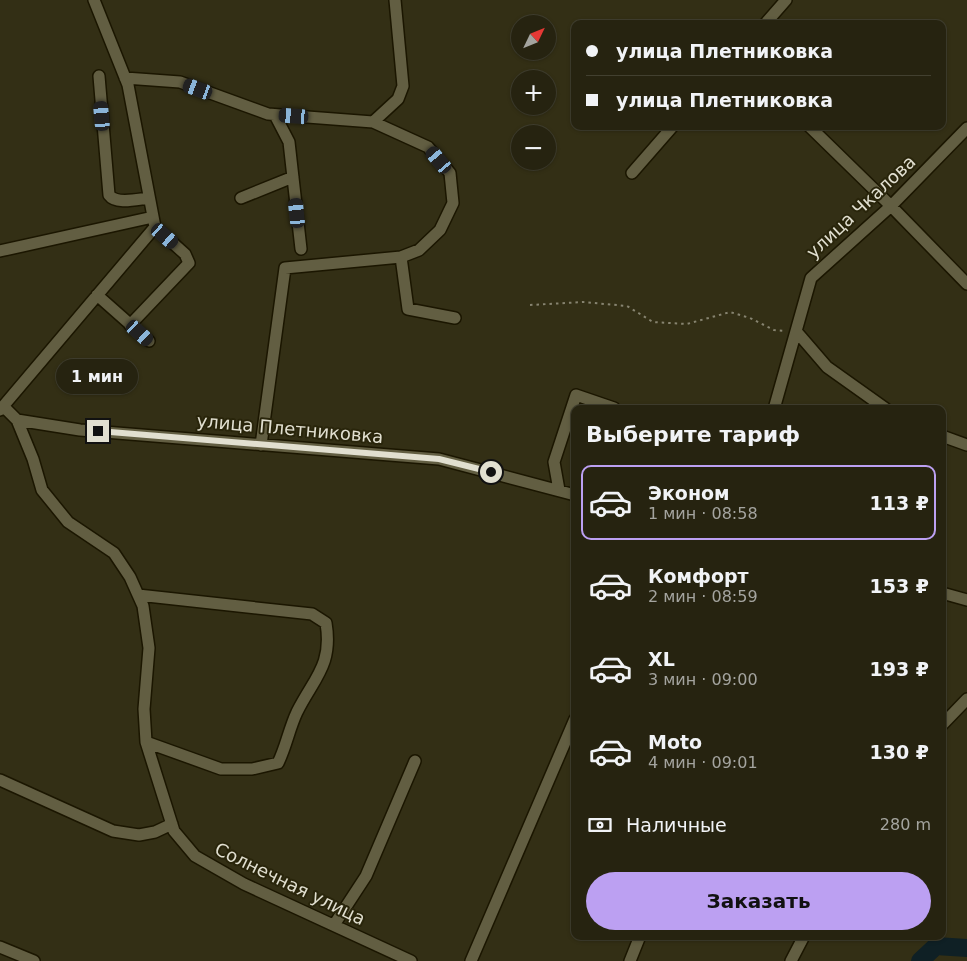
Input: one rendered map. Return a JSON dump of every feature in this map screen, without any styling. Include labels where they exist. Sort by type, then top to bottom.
[{"type":"street","points":[[94,0],[128,85],[154,222],[185,254],[189,263],[130,325]]},
{"type":"street","points":[[372,122],[398,100],[403,86],[395,0]]},
{"type":"street","points":[[768,20],[786,0]]},
{"type":"street","points":[[99,76],[109,195],[117,200],[149,198]]},
{"type":"street","points":[[125,78],[180,82],[268,114],[372,122],[428,147],[450,173],[454,203],[440,230],[419,250],[401,257],[285,268],[261,444]]},
{"type":"street","points":[[275,115],[289,142],[301,249]]},
{"type":"street","name":"улица Чкалова","points":[[775,405],[811,278],[891,206],[967,128]]},
{"type":"street","points":[[632,173],[670,130]]},
{"type":"street","points":[[813,130],[967,284]]},
{"type":"street","points":[[241,198],[293,177]]},
{"type":"street","points":[[0,251],[154,222]]},
{"type":"street","points":[[17,420],[2,408],[97,295],[154,222]]},
{"type":"street","points":[[401,257],[408,309],[455,318]]},
{"type":"street","points":[[97,295],[149,342]]},
{"type":"street","points":[[796,331],[827,367],[880,405]]},
{"type":"street","points":[[573,405],[576,395],[605,405]]},
{"type":"street","points":[[559,490],[554,462],[571,410]]},
{"type":"street","name":"улица Плетниковка","points":[[17,420],[80,430],[439,459],[571,494]]},
{"type":"street","name":"Солнечная улица","points":[[17,420],[33,459],[42,490],[68,522],[114,553],[130,577],[143,606],[149,648],[144,709],[146,742],[174,831],[196,856],[244,884],[411,961]]},
{"type":"street","points":[[946,437],[967,445]]},
{"type":"street","points":[[946,594],[967,600]]},
{"type":"street","points":[[138,595],[312,614],[326,623],[329,640],[326,660],[296,714],[278,763],[252,769],[221,768],[146,742]]},
{"type":"street","points":[[946,721],[967,699]]},
{"type":"street","points":[[471,961],[571,733]]},
{"type":"street","points":[[334,925],[366,876],[415,761]]},
{"type":"street","points":[[0,780],[114,831],[139,835],[155,832],[172,824]]},
{"type":"street","points":[[630,961],[638,940]]},
{"type":"street","points":[[791,961],[802,940]]},
{"type":"street","points":[[0,947],[34,961]]},
{"type":"path","points":[[530,305],[583,302],[628,306],[653,322],[688,324],[730,312],[750,318],[774,330],[796,331]]},
{"type":"waterway","points":[[920,961],[936,946],[967,948]]},
{"type":"route","points":[[98,431],[439,459],[491,472]]}]
